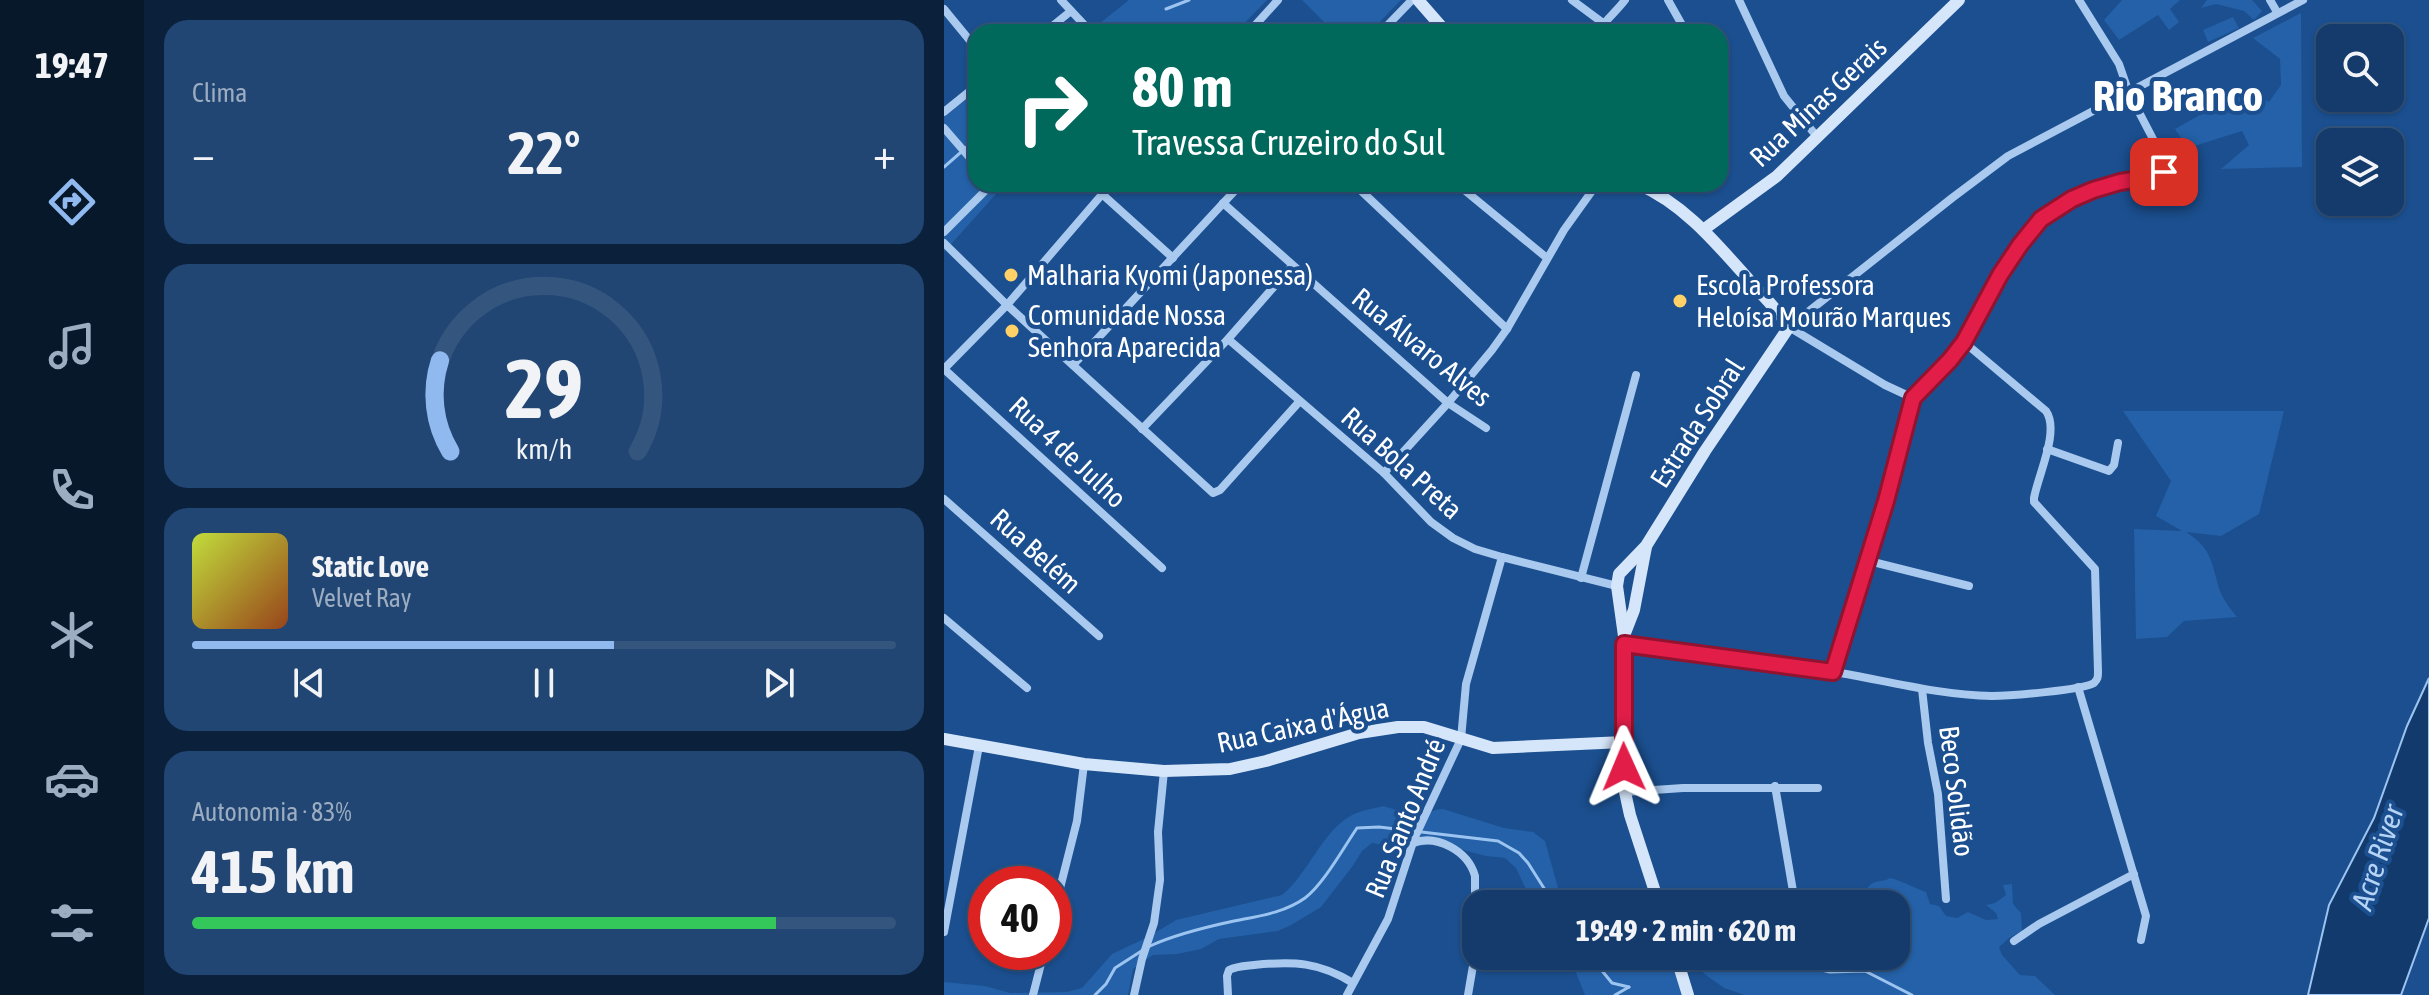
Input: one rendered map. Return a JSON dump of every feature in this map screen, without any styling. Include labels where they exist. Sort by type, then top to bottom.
[{"type":"street","points":[[1061,0],[1083,24]]},
{"type":"street","points":[[1256,24],[1278,0]]},
{"type":"street","points":[[1389,24],[1412,0]]},
{"type":"street","points":[[1418,0],[1439,24]]},
{"type":"street","points":[[1572,0],[1596,24]]},
{"type":"street","points":[[1604,24],[1625,0]]},
{"type":"street","points":[[1668,0],[1682,24]]},
{"type":"street","points":[[1739,0],[1784,96],[1818,138]]},
{"type":"street","name":"Rua Minas Gerais","points":[[1703,230],[1777,176],[1959,0]]},
{"type":"street","points":[[1833,672],[1869,561],[1913,398],[1964,342],[2000,275],[2041,219],[2093,190],[2159,176],[2165,170],[2164,160],[2129,93],[2119,64],[2079,0]]},
{"type":"street","points":[[2270,0],[2277,12]]},
{"type":"street","points":[[1789,327],[1989,169],[2303,0]]},
{"type":"street","points":[[944,9],[968,38]]},
{"type":"street","points":[[1055,24],[1071,11]]},
{"type":"street","points":[[944,112],[968,92]]},
{"type":"street","points":[[945,130],[968,157]]},
{"type":"street","points":[[944,232],[984,192]]},
{"type":"street","points":[[1073,365],[1233,192]]},
{"type":"street","points":[[1362,192],[1507,329]]},
{"type":"street","points":[[1467,192],[1547,258]]},
{"type":"street","points":[[1384,473],[1448,403],[1507,329],[1547,258],[1592,192]]},
{"type":"street","points":[[1653,192],[1674,203],[1703,230],[1789,327],[1885,385],[1913,398]]},
{"type":"street","points":[[944,369],[1007,305],[1102,194],[1173,258]]},
{"type":"street","name":"Rua Álvaro Alves","points":[[1223,203],[1448,403],[1486,428]]},
{"type":"street","points":[[944,243],[1007,305],[1213,493],[1220,490],[1299,402]]},
{"type":"street","points":[[1142,429],[1292,266]]},
{"type":"street","name":"Estrada Sobral","points":[[1654,890],[1625,792],[1624,640],[1617,586],[1619,574],[1646,546],[1710,443],[1789,327]]},
{"type":"street","name":"Rua Bola Preta","points":[[1228,339],[1384,473],[1431,522],[1453,538],[1502,557],[1617,586]]},
{"type":"street","points":[[1624,640],[1922,689],[1993,696],[2093,684],[2098,672],[2095,569],[2034,502],[2052,422],[2046,411],[1964,342]]},
{"type":"street","name":"Rua 4 de Julho","points":[[944,369],[1162,568]]},
{"type":"street","points":[[1581,578],[1636,375]]},
{"type":"street","points":[[2047,449],[2109,471],[2114,465],[2118,443]]},
{"type":"street","name":"Rua Belém","points":[[944,499],[1099,636]]},
{"type":"street","name":"Estrada Sobral","points":[[1624,640],[1634,610],[1646,546]]},
{"type":"street","name":"Rua Santo André","points":[[1347,995],[1388,919],[1414,841],[1461,739],[1466,684],[1502,557]]},
{"type":"street","points":[[1869,561],[1969,586]]},
{"type":"street","points":[[1624,568],[1640,574]]},
{"type":"street","points":[[1619,606],[1634,610]]},
{"type":"street","points":[[944,618],[1027,688]]},
{"type":"street","points":[[2078,687],[2146,916],[2141,940]]},
{"type":"street","name":"Beco Solidão","points":[[1922,689],[1938,794],[1946,899]]},
{"type":"street","name":"Rua Caixa d'Água","points":[[944,739],[1084,764],[1164,771],[1230,769],[1359,733],[1398,727],[1424,727],[1493,748],[1624,742]]},
{"type":"street","points":[[944,932],[979,746]]},
{"type":"street","points":[[1066,866],[1077,821],[1084,764]]},
{"type":"street","points":[[1134,995],[1152,928],[1160,880],[1158,832],[1164,771]]},
{"type":"street","points":[[1625,792],[1775,786],[1818,788]]},
{"type":"street","points":[[1775,786],[1793,890]]},
{"type":"street","points":[[1414,841],[1438,841],[1455,850],[1473,869],[1475,954],[1468,995]]},
{"type":"street","points":[[2014,941],[2039,924],[2134,874]]},
{"type":"street","points":[[1228,995],[1227,976],[1232,967],[1284,962],[1306,963],[1331,970],[1353,983]]},
{"type":"street","points":[[1034,994],[1040,970]]},
{"type":"street","points":[[1680,970],[1688,995]]},
{"type":"shaded area","points":[[1129,0],[1267,0],[1244,24],[1099,24]]},
{"type":"shaded area","points":[[1302,0],[1401,0],[1378,24],[1326,24]]},
{"type":"shaded area","points":[[2122,0],[2180,0],[2170,9],[2179,22],[2169,30],[2158,15],[2119,40],[2104,20]]},
{"type":"shaded area","points":[[2207,0],[2252,0],[2262,11],[2254,20],[2244,11],[2216,4],[2201,8]]},
{"type":"shaded area","points":[[2301,13],[2302,167],[2221,169],[2249,145],[2242,131],[2188,148],[2175,129],[2248,88],[2269,102],[2281,85],[2280,59],[2253,38]]},
{"type":"shaded area","points":[[2233,17],[2239,28],[2208,42],[2203,30]]},
{"type":"shaded area","points":[[968,98],[968,192],[998,192],[944,252],[944,117]]},
{"type":"shaded area","points":[[2123,411],[2284,411],[2259,514],[2221,536],[2186,532],[2206,551],[2221,594],[2237,617],[2184,621],[2167,637],[2136,639],[2134,529],[2182,531],[2156,516],[2171,481]]},
{"type":"shaded area","points":[[1383,806],[1419,815],[1443,809],[1504,828],[1533,832],[1545,841],[1559,890],[1526,890],[1516,868],[1505,858],[1445,845],[1430,844],[1405,849],[1372,843],[1362,851],[1321,907],[1278,931],[1219,939],[1201,949],[1177,954],[1153,955],[1133,969],[1128,995],[944,995],[944,982],[985,986],[1010,993],[1067,992],[1082,988],[1112,954],[1176,920],[1282,895],[1341,822],[1356,813]]},
{"type":"shaded area","points":[[1890,878],[1926,892],[1930,904],[1939,906],[1946,916],[1957,918],[1968,912],[1986,920],[1998,919],[1986,905],[2006,895],[2003,885],[2012,884],[2013,904],[2021,913],[2022,931],[1999,947],[2002,955],[2020,975],[2035,976],[2055,995],[1745,995],[1724,988],[1703,973],[1705,970],[1910,970],[1910,890],[1866,890],[1875,882]]},
{"type":"shaded area","points":[[1575,970],[1679,970],[1688,995],[1585,995]]},
{"type":"water","name":"Acre River","points":[[2429,678],[2429,918],[2401,995],[2308,995],[2329,905],[2374,818],[2407,726]]},
{"type":"waterway","points":[[1166,9],[1189,0]]},
{"type":"waterway","points":[[944,167],[968,146]]},
{"type":"waterway","points":[[1150,946],[1191,931],[1271,913],[1297,903],[1319,884],[1357,828],[1379,827],[1498,841],[1519,853],[1545,890]]},
{"type":"waterway","points":[[1095,995],[1115,968],[1143,950]]},
{"type":"waterway","points":[[1601,970],[1612,983],[1629,987]]},
{"type":"waterway","points":[[1821,970],[1865,971],[1912,995]]},
{"type":"waterway","points":[[1615,995],[1629,987]]},
{"type":"place","name":"Malharia Kyomi (Japonessa)","points":[[1011,275]]},
{"type":"place","name":"Escola Professora Heloísa Mourão Marques","points":[[1680,301]]},
{"type":"place","name":"Comunidade Nossa Senhora Aparecida","points":[[1012,331]]},
{"type":"district","name":"Rio Branco","points":[[2178,95]]},
{"type":"route","points":[[1624,767],[1624,644],[1833,672],[1869,561],[1913,398],[1964,342],[2000,275],[2041,219],[2093,190],[2159,176],[2164,172]]}]
